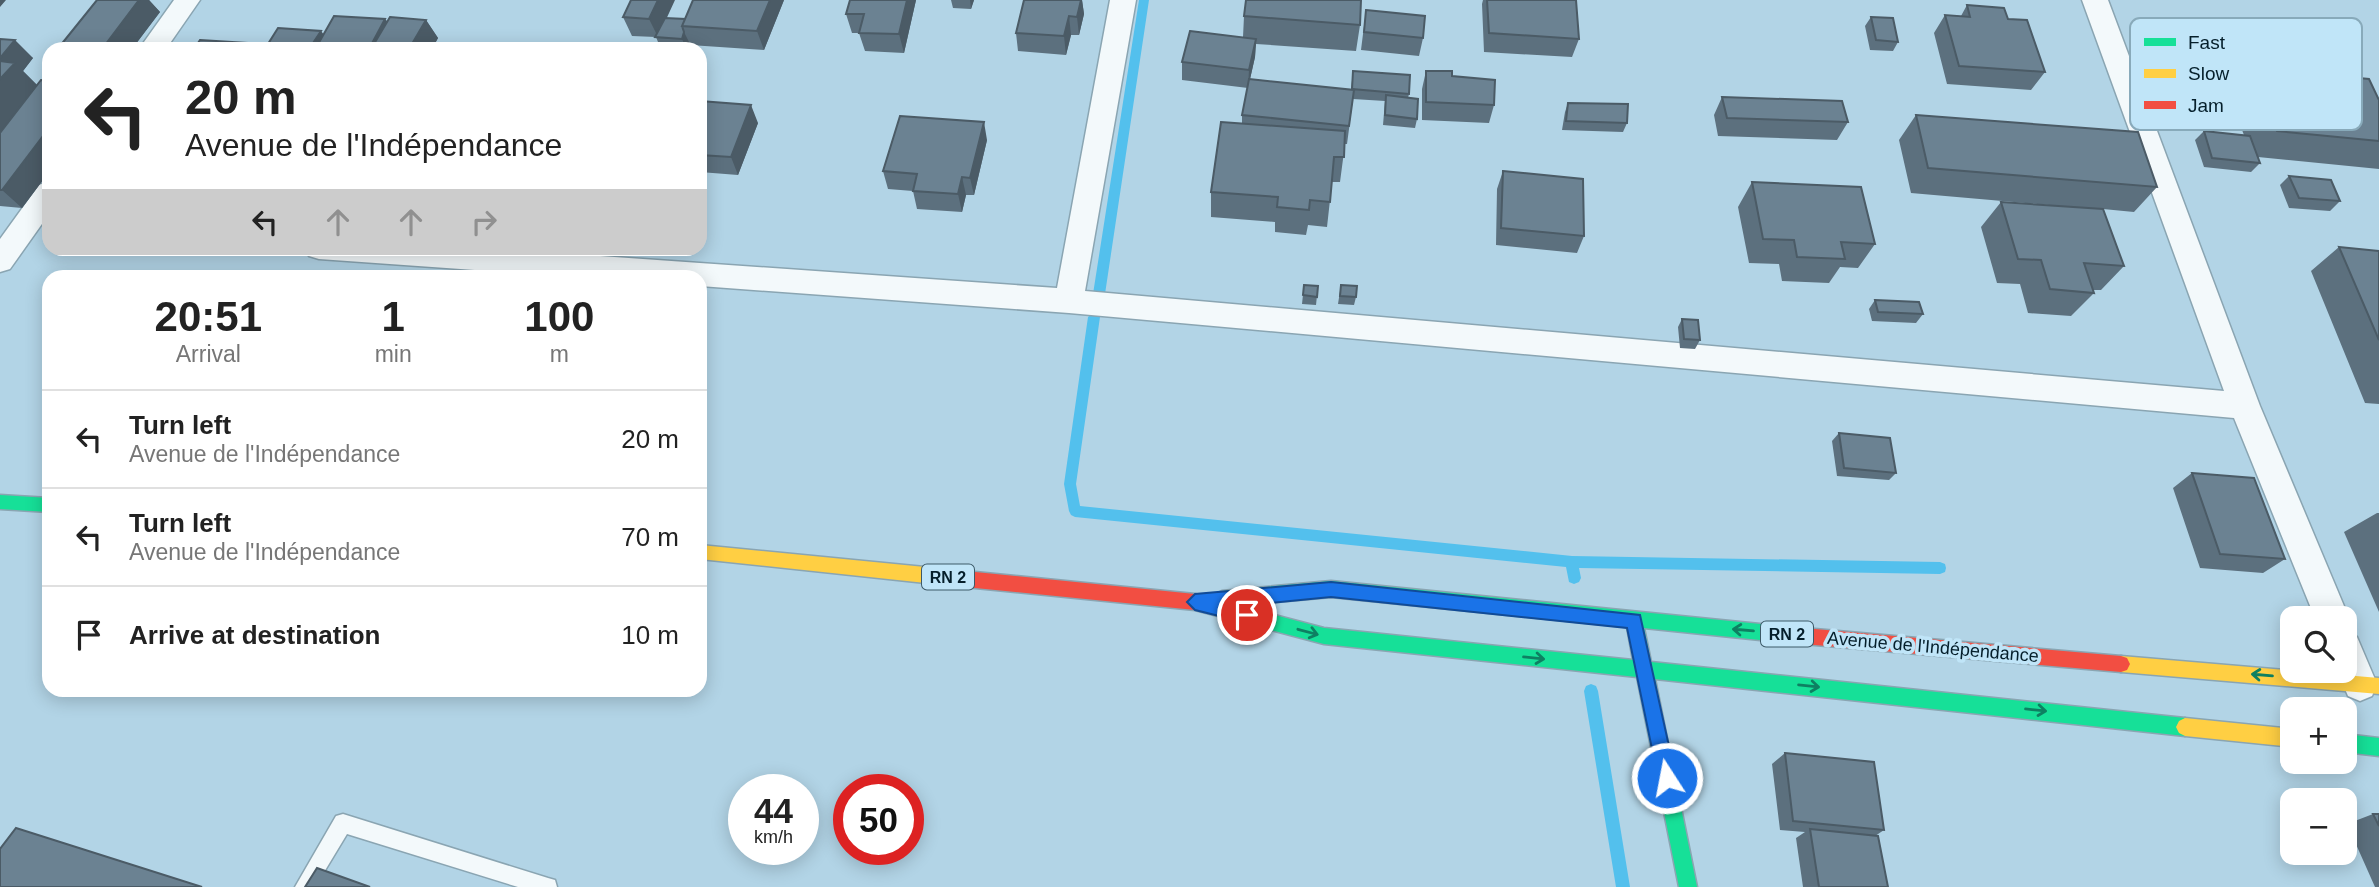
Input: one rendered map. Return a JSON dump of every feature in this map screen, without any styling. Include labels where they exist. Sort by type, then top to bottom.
[{"type":"main road","points":[[0,502],[42,505]]},
{"type":"main road","name":"Avenue de l'Indépendance","points":[[707,553],[1195,602],[1324,636],[2280,736]]},
{"type":"main road","name":"Avenue de l'Indépendance","points":[[1195,602],[1331,589],[1634,621],[2369,685]]},
{"type":"main road","points":[[1634,621],[1646,669],[1688,887]]},
{"type":"main road","points":[[2357,744],[2379,747]]},
{"type":"street","points":[[157,42],[187,0]]},
{"type":"street","points":[[1069,301],[1123,0]]},
{"type":"street","points":[[2095,0],[2130,95]]},
{"type":"street","points":[[2143,130],[2245,406],[2327,606]]},
{"type":"street","points":[[0,261],[42,202]]},
{"type":"street","points":[[432,256],[630,270]]},
{"type":"street","points":[[707,275],[1069,301],[2245,406]]},
{"type":"street","points":[[2357,666],[2369,685]]},
{"type":"lane","points":[[304,887],[343,823],[548,887]]},
{"type":"building","points":[[97,0],[139,0],[107,42],[63,42]]},
{"type":"building","points":[[631,0],[658,0],[649,19],[623,17]]},
{"type":"building","points":[[693,0],[770,0],[757,31],[682,26]]},
{"type":"building","points":[[850,0],[907,0],[899,34],[859,33],[864,14],[846,14]]},
{"type":"building","points":[[1024,0],[1081,0],[1077,17],[1069,16],[1064,36],[1016,33]]},
{"type":"building","points":[[1246,0],[1361,0],[1360,25],[1244,16]]},
{"type":"building","points":[[1487,0],[1576,0],[1579,39],[1489,33]]},
{"type":"building","points":[[1967,5],[2004,8],[2008,19],[2027,20],[2045,72],[1959,66],[1945,15],[1970,17]]},
{"type":"building","points":[[1366,10],[1425,16],[1423,38],[1364,32]]},
{"type":"building","points":[[334,16],[385,19],[373,42],[319,42]]},
{"type":"building","points":[[390,17],[426,20],[413,42],[375,42]]},
{"type":"building","points":[[1871,17],[1893,18],[1898,42],[1876,40]]},
{"type":"building","points":[[665,18],[685,19],[682,39],[655,37]]},
{"type":"building","points":[[278,28],[321,31],[314,42],[269,42]]},
{"type":"building","points":[[1190,31],[1256,39],[1249,70],[1182,62]]},
{"type":"building","points":[[0,39],[15,40],[0,58]]},
{"type":"building","points":[[200,40],[232,42],[199,42]]},
{"type":"building","points":[[0,61],[15,63],[0,79]]},
{"type":"building","points":[[1353,71],[1410,75],[1409,94],[1352,89]]},
{"type":"building","points":[[1426,71],[1452,71],[1452,76],[1495,80],[1494,105],[1426,102]]},
{"type":"building","points":[[2362,78],[2369,79],[2379,100],[2379,141],[2277,131],[2362,130]]},
{"type":"building","points":[[1249,79],[1354,90],[1349,126],[1242,115]]},
{"type":"building","points":[[42,80],[42,137],[2,190],[0,133]]},
{"type":"building","points":[[1386,95],[1418,99],[1417,119],[1385,115]]},
{"type":"building","points":[[1722,97],[1842,101],[1848,122],[1727,118]]},
{"type":"building","points":[[707,102],[751,105],[731,157],[707,155]]},
{"type":"building","points":[[1568,103],[1628,104],[1627,123],[1566,121]]},
{"type":"building","points":[[1916,115],[2138,132],[2157,187],[1928,168]]},
{"type":"building","points":[[900,116],[984,122],[970,178],[962,177],[958,194],[913,191],[917,174],[883,171]]},
{"type":"building","points":[[1221,122],[1345,131],[1344,157],[1334,157],[1330,202],[1310,200],[1309,210],[1277,207],[1278,197],[1211,192]]},
{"type":"building","points":[[2204,131],[2250,136],[2260,163],[2212,158]]},
{"type":"building","points":[[1503,171],[1583,179],[1584,236],[1501,228]]},
{"type":"building","points":[[2289,176],[2331,180],[2340,201],[2299,198]]},
{"type":"building","points":[[1752,182],[1861,187],[1875,244],[1841,242],[1845,259],[1797,257],[1794,240],[1763,239]]},
{"type":"building","points":[[2001,202],[2103,209],[2124,266],[2084,263],[2094,293],[2050,289],[2041,260],[2018,259]]},
{"type":"building","points":[[2339,247],[2379,251],[2379,340]]},
{"type":"building","points":[[1304,285],[1318,286],[1317,297],[1303,295]]},
{"type":"building","points":[[1341,285],[1357,286],[1356,297],[1340,296]]},
{"type":"building","points":[[1875,300],[1919,302],[1923,314],[1878,312]]},
{"type":"building","points":[[1682,319],[1698,320],[1700,340],[1684,339]]},
{"type":"building","points":[[1839,433],[1890,438],[1896,473],[1844,468]]},
{"type":"building","points":[[2192,473],[2254,478],[2285,559],[2220,554]]},
{"type":"building","points":[[1785,753],[1874,762],[1884,830],[1793,821]]},
{"type":"building","points":[[2373,814],[2379,814],[2379,826]]},
{"type":"building","points":[[16,828],[202,887],[0,887],[0,849]]},
{"type":"building","points":[[1810,829],[1878,836],[1888,887],[1819,887]]},
{"type":"building","points":[[317,868],[370,887],[305,887]]},
{"type":"waterway","points":[[1099,294],[1144,0]]},
{"type":"waterway","points":[[1094,317],[1070,484],[1075,511],[1572,562]]},
{"type":"waterway","points":[[1572,562],[1940,568]]},
{"type":"waterway","points":[[1572,562],[1574,578]]},
{"type":"waterway","points":[[1591,691],[1623,887]]},
{"type":"traffic: fast","points":[[0,502],[42,505]]},
{"type":"traffic: fast","points":[[1222,599],[1331,589],[1770,633]]},
{"type":"traffic: fast","points":[[1241,614],[1324,636],[2185,727]]},
{"type":"traffic: fast","points":[[1634,621],[1688,887]]},
{"type":"traffic: fast","points":[[2357,744],[2379,747]]},
{"type":"traffic: slow","points":[[707,553],[935,576]]},
{"type":"traffic: slow","points":[[2121,664],[2379,686]]},
{"type":"traffic: slow","points":[[2185,727],[2280,737]]},
{"type":"traffic: jam","points":[[935,576],[1195,602],[1241,614]]},
{"type":"traffic: jam","points":[[1770,633],[2121,664]]},
{"type":"route","points":[[1247,615],[1195,602],[1331,589],[1634,621],[1667,778]]}]
